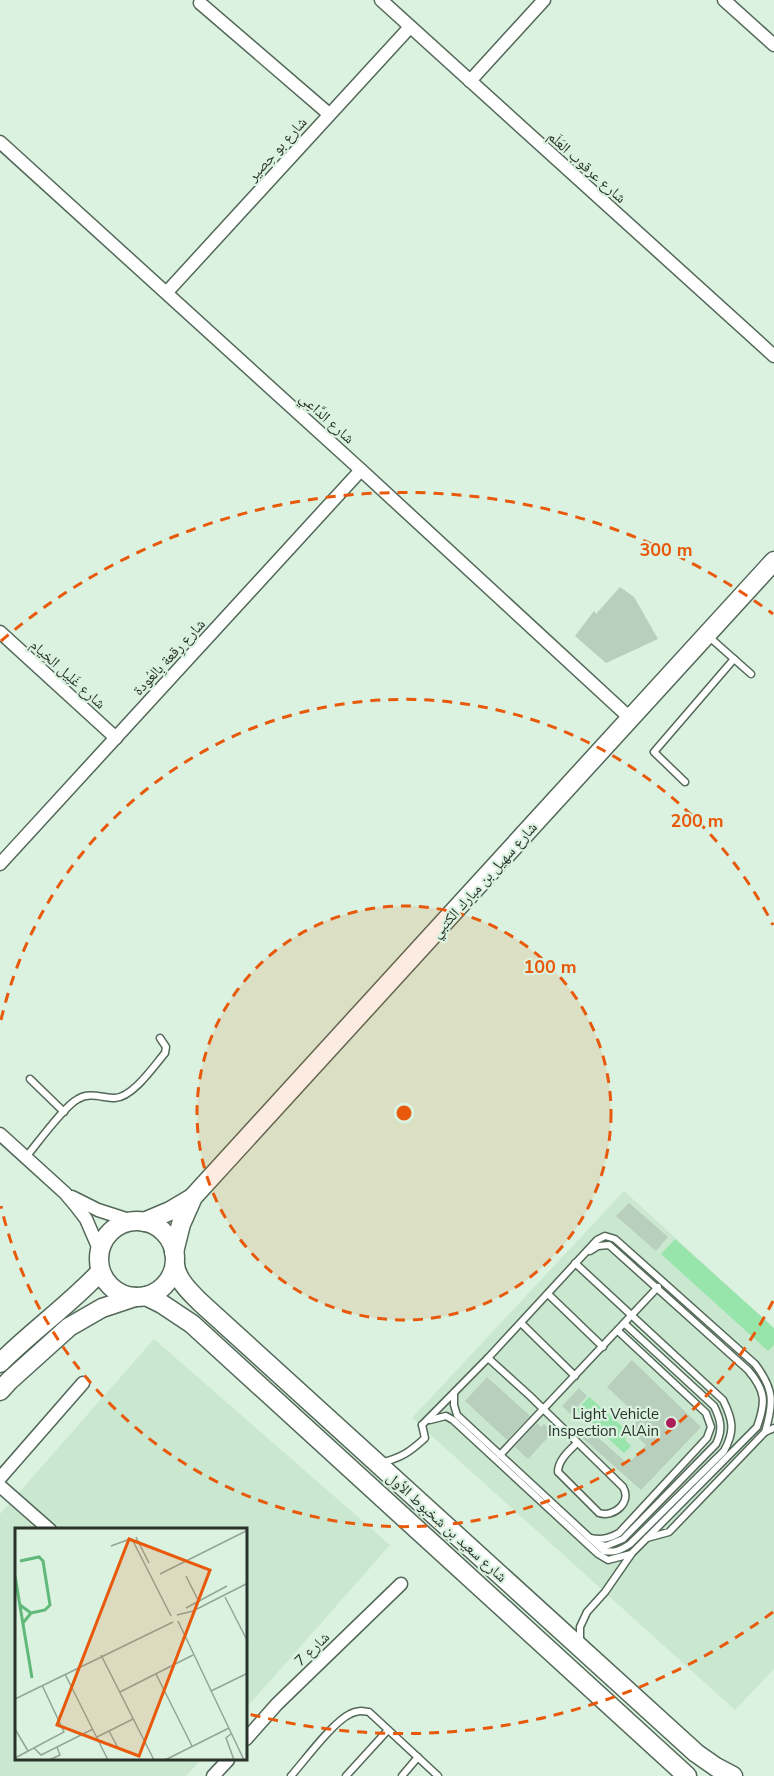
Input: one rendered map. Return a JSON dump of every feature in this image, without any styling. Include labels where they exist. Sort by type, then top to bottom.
[{"type":"street","name":"شارع عرقوب العَلَم","points":[[381,0],[774,356]]},
{"type":"street","points":[[470,81],[544,0]]},
{"type":"street","points":[[724,0],[774,45]]},
{"type":"street","points":[[200,3],[329,114]]},
{"type":"street","name":"شارع بو حِصير","points":[[167,292],[410,27]]},
{"type":"street","name":"شارع الدَّاعِي","points":[[0,142],[167,292],[630,719]]},
{"type":"street","name":"شارع رِقعة بِالعُودة","points":[[0,864],[361,470]]},
{"type":"street","name":"شارع سهيل بن مبارك الكتبي","points":[[99,1249],[104,1239],[121,1224],[170,1211],[193,1197],[774,561]]},
{"type":"street","name":"شارع غَلِيل الخِيام","points":[[0,632],[116,738]]},
{"type":"street","points":[[0,1134],[65,1193],[86,1219],[99,1249],[100,1272],[80,1293],[0,1363]]},
{"type":"street","points":[[65,1193],[98,1210],[138,1221]]},
{"type":"street","name":"شارع سهيل بن مبارك الكتبي","points":[[146,1292],[157,1292],[172,1275],[181,1224],[193,1197]]},
{"type":"street","name":"شارع سعيد بن شخبوط الأول","points":[[138,1221],[155,1226],[171,1241],[175,1271],[200,1302],[696,1753],[733,1776]]},
{"type":"street","name":"شارع سعيد بن شخبوط الأول","points":[[100,1272],[113,1290],[124,1295],[146,1292],[192,1324],[687,1776]]},
{"type":"street","points":[[0,1390],[69,1327],[102,1308],[146,1292]]},
{"type":"street","points":[[0,1478],[83,1383]]},
{"type":"street","points":[[0,1486],[48,1528]]},
{"type":"street","name":"شارع 7","points":[[248,1737],[277,1704],[401,1584]]},
{"type":"street","points":[[213,1776],[227,1761]]},
{"type":"lane","points":[[707,635],[751,674]]},
{"type":"lane","points":[[685,782],[654,752],[734,659]]},
{"type":"lane","points":[[26,1157],[78,1099],[92,1095],[113,1098],[131,1091],[165,1053],[166,1047],[160,1038]]},
{"type":"lane","points":[[30,1079],[64,1112]]},
{"type":"lane","points":[[422,1425],[488,1358],[597,1240],[605,1236],[615,1239],[755,1364],[766,1378],[773,1401],[772,1413],[765,1432]]},
{"type":"lane","points":[[581,1648],[579,1636],[582,1621],[587,1612],[632,1553],[757,1427],[764,1402],[758,1383],[748,1370],[609,1245],[598,1246],[584,1255]]},
{"type":"lane","points":[[454,1392],[457,1415],[604,1551],[621,1550],[630,1544],[724,1451],[730,1439],[732,1426],[723,1400],[575,1263]]},
{"type":"lane","points":[[500,1455],[662,1282]]},
{"type":"lane","points":[[548,1294],[603,1347]]},
{"type":"lane","points":[[520,1323],[575,1376]]},
{"type":"lane","points":[[597,1544],[606,1546],[623,1539],[716,1444],[722,1427],[714,1406],[625,1324]]},
{"type":"lane","points":[[590,1538],[602,1540],[619,1533],[707,1438],[711,1427],[706,1413],[618,1331]]},
{"type":"lane","points":[[488,1358],[543,1410],[623,1487],[626,1492],[624,1502],[613,1513],[604,1515],[599,1513],[558,1472],[560,1462],[577,1443]]},
{"type":"lane","points":[[772,1413],[774,1420]]},
{"type":"lane","points":[[422,1425],[439,1417],[446,1416],[453,1420],[598,1554],[608,1560],[632,1553]]},
{"type":"lane","points":[[377,1464],[398,1458],[412,1450],[425,1438],[422,1425]]},
{"type":"lane","points":[[647,1538],[669,1532],[765,1432],[774,1428]]},
{"type":"lane","points":[[291,1776],[341,1719],[352,1712],[361,1711],[369,1712],[438,1776]]},
{"type":"lane","points":[[346,1776],[388,1730]]},
{"type":"lane","points":[[402,1776],[418,1757]]},
{"type":"path","points":[[139,1227],[157,1234],[164,1242],[168,1253],[165,1273],[146,1292],[149,1288],[138,1290],[125,1288],[115,1282],[109,1274],[105,1257],[108,1248],[113,1239],[128,1229],[139,1227]]},
{"type":"shaded area","points":[[624,1191],[774,1328],[774,1669],[735,1710],[412,1418]]},
{"type":"shaded area","points":[[154,1339],[390,1545],[248,1706],[248,1528],[15,1528],[15,1761],[200,1761],[186,1776],[0,1776],[0,1514]]},
{"type":"green space","points":[[675,1239],[774,1328],[774,1345],[768,1351],[661,1254]]},
{"type":"green space","points":[[589,1397],[622,1426],[626,1441],[631,1446],[624,1453],[577,1410]]},
{"type":"building","points":[[620,587],[634,597],[658,639],[606,663],[575,636],[594,611],[596,614]]},
{"type":"building","points":[[629,1203],[668,1237],[656,1251],[616,1216]]},
{"type":"building","name":"Light Vehicle Inspection AlAin","points":[[632,1360],[701,1427],[641,1490],[578,1434],[585,1426],[628,1464],[646,1445],[629,1429],[640,1418],[607,1387]]},
{"type":"building","points":[[487,1377],[530,1416],[507,1440],[465,1401]]},
{"type":"building","points":[[579,1388],[587,1396],[571,1414],[562,1406]]},
{"type":"building","points":[[537,1423],[541,1427],[544,1424],[553,1432],[528,1459],[515,1447]]},
{"type":"place","name":"Light Vehicle Inspection AlAin","points":[[671,1423]]}]
